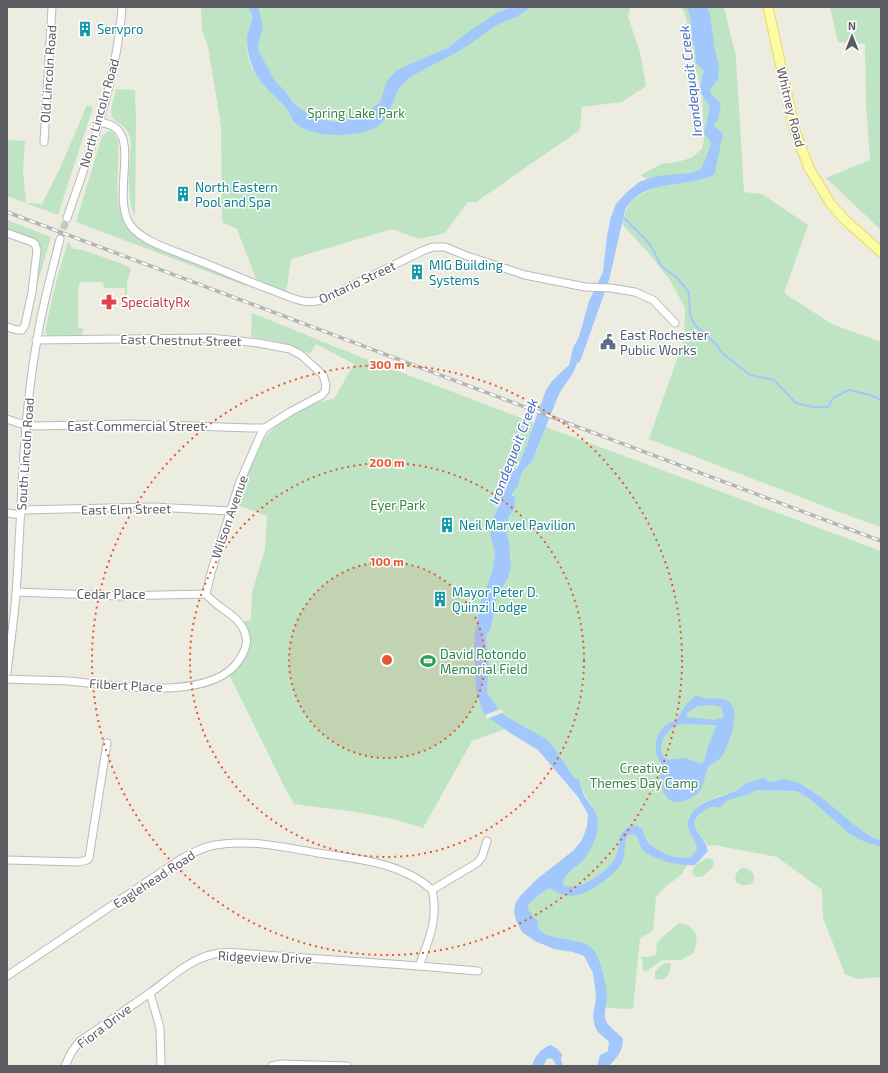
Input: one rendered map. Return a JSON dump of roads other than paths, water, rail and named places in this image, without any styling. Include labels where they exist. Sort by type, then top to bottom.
[{"type":"main road","name":"Whitney Road","points":[[768,7],[795,131],[809,168],[820,188],[840,214],[881,252]]},
{"type":"street","name":"Old Lincoln Road","points":[[44,142],[52,7]]},
{"type":"street","name":"North Lincoln Road","points":[[67,218],[100,122],[111,80],[118,49],[122,7]]},
{"type":"street","name":"Ontario Street","points":[[100,122],[116,127],[122,135],[124,148],[124,209],[130,225],[140,235],[160,245],[300,300],[315,302],[327,298],[422,251],[441,246],[473,259],[525,275],[590,288],[611,288],[635,292],[653,300],[675,323]]},
{"type":"street","points":[[7,233],[32,242],[36,247],[32,292],[25,325],[22,330],[7,327]]},
{"type":"street","name":"South Lincoln Road","points":[[7,672],[16,592],[27,425],[36,340],[45,296],[60,239]]},
{"type":"street","name":"East Chestnut Street","points":[[36,340],[210,338],[258,343],[290,349],[301,355],[323,375],[326,385],[325,391]]},
{"type":"street","name":"Wilson Avenue","points":[[206,594],[211,573],[240,484],[250,457],[261,434],[265,428],[290,412],[322,395],[325,391]]},
{"type":"street","name":"East Commercial Street","points":[[7,419],[35,426],[131,424],[265,428]]},
{"type":"street","name":"East Elm Street","points":[[7,513],[153,507],[231,511]]},
{"type":"street","name":"Cedar Place","points":[[16,592],[120,596],[206,594]]},
{"type":"street","name":"Filbert Place","points":[[7,679],[56,680],[144,688],[177,688],[211,681],[229,671],[238,661],[245,648],[247,639],[244,629],[238,620],[211,600],[206,594]]},
{"type":"street","points":[[7,611],[14,613]]},
{"type":"street","points":[[7,860],[79,862],[90,858],[107,743]]},
{"type":"street","points":[[419,966],[433,928],[435,899],[432,890],[477,863],[482,857],[487,841]]},
{"type":"street","name":"Eaglehead Road","points":[[7,976],[181,859],[202,848],[214,845],[245,843],[270,844],[373,862],[410,875],[424,882],[432,890]]},
{"type":"street","name":"Ridgeview Drive","points":[[150,993],[193,962],[204,957],[220,953],[478,971]]},
{"type":"street","points":[[150,993],[160,1028],[161,1066]]},
{"type":"street","name":"Fiora Drive","points":[[66,1066],[71,1053],[79,1042],[150,993]]},
{"type":"street","points":[[272,1066],[282,1064],[346,1066]]},
{"type":"water","points":[[247,7],[258,7],[263,27],[258,46],[259,52],[275,81],[285,91],[293,103],[302,110],[317,119],[336,122],[346,121],[367,112],[380,102],[387,81],[396,71],[448,48],[471,30],[497,13],[511,7],[531,7],[516,17],[494,27],[459,51],[420,71],[408,79],[399,89],[385,119],[380,124],[372,129],[362,132],[337,135],[312,132],[301,128],[294,122],[286,109],[258,78],[253,68],[248,50],[247,38],[252,18]]},
{"type":"water","points":[[686,7],[707,7],[710,15],[715,52],[719,64],[718,79],[710,90],[711,94],[721,103],[718,121],[714,123],[714,126],[723,133],[715,173],[705,178],[648,190],[631,201],[625,210],[609,280],[580,362],[577,363],[572,375],[559,394],[534,457],[522,472],[518,486],[512,495],[515,498],[515,505],[514,510],[509,516],[506,531],[509,542],[511,567],[508,578],[497,596],[491,629],[487,634],[486,640],[489,664],[487,690],[498,710],[507,717],[546,739],[555,749],[575,779],[579,779],[582,791],[596,814],[598,823],[597,829],[590,850],[584,859],[565,877],[563,885],[569,887],[577,886],[601,874],[613,862],[618,851],[620,837],[624,830],[635,825],[642,828],[645,838],[649,844],[659,851],[675,857],[690,858],[697,850],[696,843],[688,828],[693,812],[705,803],[735,791],[748,783],[764,778],[770,782],[788,780],[811,790],[857,827],[881,841],[881,847],[865,842],[850,834],[810,799],[796,791],[757,790],[728,800],[720,808],[709,808],[698,816],[695,821],[696,830],[706,845],[708,851],[695,865],[676,864],[661,860],[644,851],[640,846],[638,838],[629,834],[625,843],[622,863],[615,872],[597,886],[584,893],[571,896],[558,893],[550,888],[541,893],[528,905],[529,911],[539,923],[537,926],[548,935],[587,945],[596,953],[601,965],[607,992],[605,1018],[610,1027],[621,1036],[623,1043],[617,1057],[609,1066],[597,1066],[600,1055],[608,1051],[609,1042],[598,1032],[595,1027],[593,1016],[596,998],[593,973],[584,956],[573,952],[554,949],[535,941],[522,932],[514,912],[515,904],[520,896],[537,879],[574,850],[582,840],[587,827],[588,814],[578,797],[538,750],[510,733],[485,715],[477,696],[474,645],[480,603],[492,573],[495,553],[490,535],[494,517],[508,483],[509,475],[517,468],[524,452],[546,390],[552,381],[569,365],[573,348],[579,337],[589,301],[603,272],[607,236],[611,217],[616,204],[639,182],[657,176],[692,173],[701,169],[711,145],[710,140],[704,134],[710,107],[699,90],[704,71],[696,63],[695,47],[691,41],[691,22],[689,12]]},
{"type":"water","points":[[696,696],[708,699],[726,700],[731,704],[734,710],[733,726],[731,735],[722,756],[719,760],[708,767],[702,787],[698,793],[684,801],[673,801],[664,794],[662,788],[660,775],[661,763],[656,754],[657,739],[662,729],[666,725],[675,721],[690,700]],"holes":[[[711,705],[721,707],[724,716],[714,720],[686,717],[687,713],[698,706]],[[685,724],[717,725],[702,764],[685,758],[669,760],[662,754],[661,746],[666,734],[675,726]]]},
{"type":"water","points":[[551,1045],[562,1054],[561,1060],[563,1066],[556,1066],[551,1058],[547,1059],[543,1066],[532,1066],[539,1053],[544,1048]]},
{"type":"waterway","points":[[622,216],[650,244],[661,266],[676,277],[689,292],[690,315],[695,325],[716,344],[722,353],[750,375],[774,380],[796,403],[812,407],[828,407],[833,398],[849,390],[870,395],[881,400]]},
{"type":"tunnel","points":[[60,239],[67,218]]},
{"type":"railway","points":[[7,212],[881,541]]},
{"type":"place","name":"Servpro","points":[[85,29]]},
{"type":"place","name":"North Eastern Pool and Spa","points":[[183,194]]},
{"type":"place","name":"MIG Building Systems","points":[[417,272]]},
{"type":"place","name":"SpecialtyRx","points":[[109,302]]},
{"type":"place","name":"East Rochester Public Works","points":[[608,342]]},
{"type":"place","name":"Neil Marvel Pavilion","points":[[447,525]]},
{"type":"place","name":"Mayor Peter D. Quinzi Lodge","points":[[440,599]]},
{"type":"place","name":"David Rotondo Memorial Field","points":[[428,661]]},
{"type":"water label","name":"Irondequoit Creek","points":[[690,81]]},
{"type":"water label","name":"Irondequoit Creek","points":[[513,451]]},
{"type":"park label","name":"Spring Lake Park","points":[[356,113]]},
{"type":"park label","name":"Eyer Park","points":[[398,505]]},
{"type":"park label","name":"Creative Themes Day Camp","points":[[644,776]]}]
